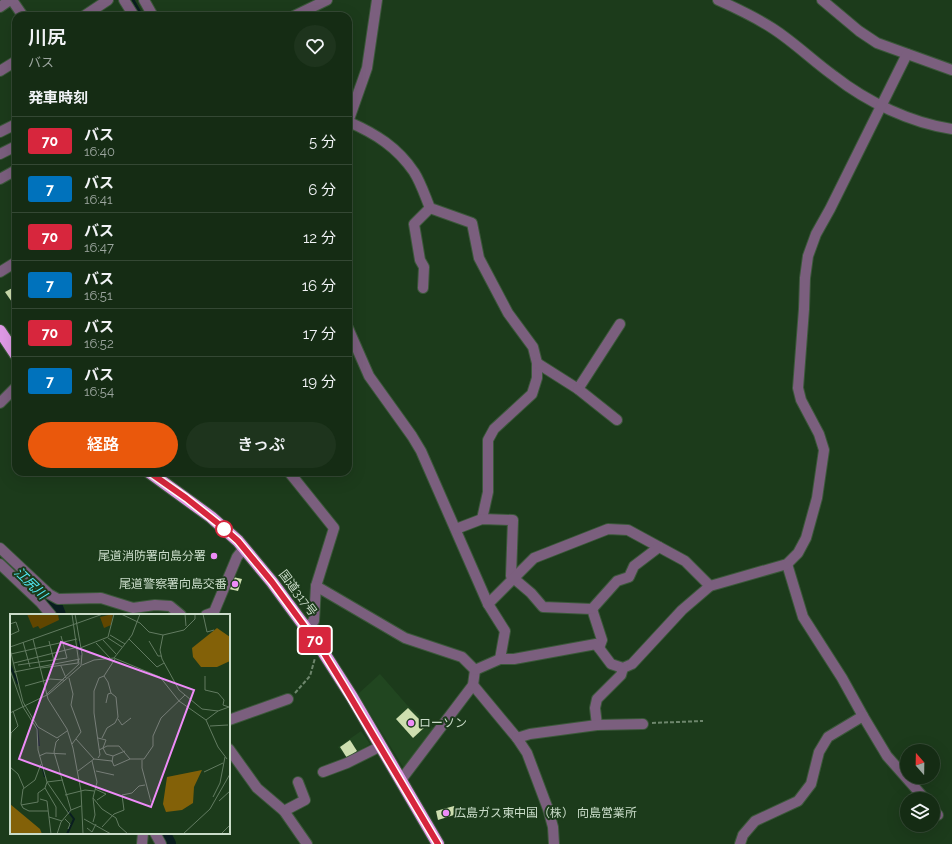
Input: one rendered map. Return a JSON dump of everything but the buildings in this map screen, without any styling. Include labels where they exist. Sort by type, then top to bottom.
[{"type":"highway","points":[[0,331],[12,349]]},
{"type":"highway","name":"国道317号","points":[[154,476],[210,517],[244,548],[272,582],[322,650],[381,746],[438,844]]},
{"type":"street","points":[[0,7],[11,0],[20,12]]},
{"type":"street","points":[[90,12],[108,0]]},
{"type":"street","points":[[124,0],[132,12]]},
{"type":"street","points":[[144,0],[151,12]]},
{"type":"street","points":[[302,12],[327,0]]},
{"type":"street","points":[[352,113],[367,68],[377,0]]},
{"type":"street","points":[[718,0],[735,7],[772,28],[835,78],[860,95],[921,122],[940,128],[952,129]]},
{"type":"street","points":[[822,0],[859,31],[877,43],[952,70]]},
{"type":"street","points":[[475,670],[500,659],[514,659],[596,644],[611,664],[622,668],[632,664],[682,610],[710,586],[787,564],[798,553],[806,538],[817,498],[824,450],[819,434],[801,400],[798,388],[805,278],[808,256],[816,234],[830,210],[907,54]]},
{"type":"street","points":[[0,72],[12,64]]},
{"type":"street","points":[[352,123],[372,132],[391,146],[414,172],[430,208],[472,223],[479,258],[508,313],[533,347],[537,363],[537,378],[532,394],[494,430],[488,440],[488,492],[482,519]]},
{"type":"street","points":[[0,132],[12,126]]},
{"type":"street","points":[[1,151],[12,147]]},
{"type":"street","points":[[0,179],[12,172]]},
{"type":"street","points":[[423,288],[424,267],[420,260],[414,224],[430,208]]},
{"type":"street","points":[[0,272],[12,264]]},
{"type":"street","points":[[578,389],[620,324]]},
{"type":"street","points":[[352,337],[369,376],[421,451],[488,604],[505,631],[500,659]]},
{"type":"street","points":[[537,363],[578,389],[617,420]]},
{"type":"street","points":[[0,403],[12,391]]},
{"type":"street","points":[[292,476],[334,528],[316,586],[314,621],[306,627]]},
{"type":"street","points":[[456,529],[482,519],[513,520],[511,576],[513,579],[531,593],[543,607],[592,609]]},
{"type":"street","points":[[488,604],[534,558],[608,529],[628,530],[685,561],[710,586]]},
{"type":"street","points":[[592,609],[617,581],[629,577],[634,566],[659,547]]},
{"type":"street","points":[[0,548],[49,594],[58,599],[101,598],[133,608],[155,605],[170,606],[180,614]]},
{"type":"street","points":[[209,614],[214,612],[237,557],[244,548]]},
{"type":"street","points":[[0,564],[41,603],[50,614]]},
{"type":"street","points":[[787,564],[803,617],[842,678],[887,756],[918,792]]},
{"type":"street","points":[[316,586],[406,638],[462,657],[475,670]]},
{"type":"street","points":[[592,609],[602,640],[599,648]]},
{"type":"street","points":[[597,725],[596,700],[621,675],[622,668]]},
{"type":"street","points":[[401,780],[473,685],[475,670]]},
{"type":"street","points":[[473,685],[517,738],[527,753],[548,809],[553,827],[554,844]]},
{"type":"street","points":[[230,720],[288,699]]},
{"type":"street","points":[[740,844],[742,834],[755,821],[798,801],[811,784],[819,752],[828,737],[863,716]]},
{"type":"street","points":[[517,738],[530,734],[597,725],[643,724]]},
{"type":"street","points":[[323,772],[347,763],[381,746]]},
{"type":"street","points":[[230,750],[257,788],[284,811],[307,844]]},
{"type":"street","points":[[284,811],[305,800],[298,782]]},
{"type":"street","points":[[142,844],[143,834]]},
{"type":"street","points":[[156,834],[161,844]]},
{"type":"path","points":[[288,699],[310,676],[316,655],[322,650]]},
{"type":"path","points":[[643,724],[703,721]]},
{"type":"shaded area","points":[[380,674],[407,705],[435,729],[405,770],[358,694]]},
{"type":"shaded area","points":[[361,731],[370,744],[347,759],[338,747]]},
{"type":"waterway","points":[[133,0],[140,12]]},
{"type":"waterway","name":"江尻川","points":[[13,566],[53,605],[57,614]]},
{"type":"waterway","name":"江尻川","points":[[162,834],[167,844]]},
{"type":"bus line","name":"70","points":[[155,476],[186,498],[238,541],[255,560],[289,604],[322,650],[352,698],[438,844]]},
{"type":"place","name":"尾道消防署向島分署","points":[[214,556]]},
{"type":"place","name":"尾道警察署向島交番","points":[[235,584]]},
{"type":"place","name":"ローソン","points":[[411,723]]},
{"type":"place","name":"広島ガス東中国（株） 向島営業所","points":[[446,813]]}]
